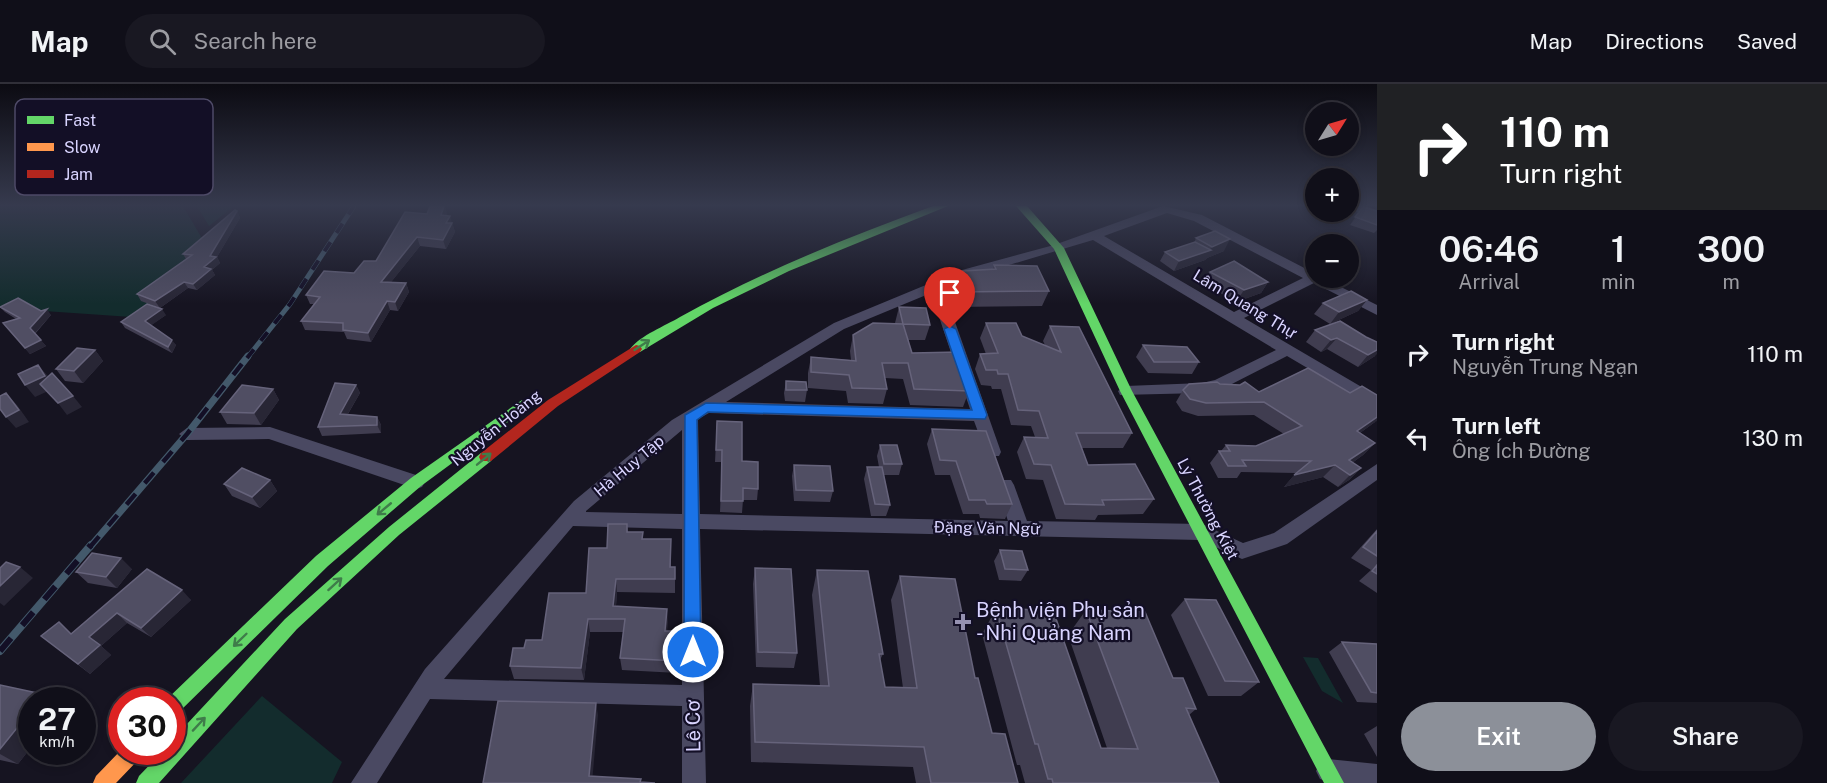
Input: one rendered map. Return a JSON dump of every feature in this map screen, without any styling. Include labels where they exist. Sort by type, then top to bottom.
[{"type":"main road","name":"Nguyễn Hoàng","points":[[146,783],[291,624],[394,531],[553,403],[667,329],[779,272],[854,239]]},
{"type":"main road","name":"Lý Thường Kiệt","points":[[1050,239],[1059,248],[1126,391],[1331,777]]},
{"type":"main road","name":"Nguyễn Hoàng","points":[[186,693],[322,561],[416,482],[536,395]]},
{"type":"main road","points":[[103,783],[120,765]]},
{"type":"street","points":[[1059,248],[1084,239]]},
{"type":"street","name":"Lâm Quang Thự","points":[[1100,239],[1377,403]]},
{"type":"street","points":[[1238,239],[1305,273]]},
{"type":"street","name":"Hà Huy Tập","points":[[363,783],[433,676],[580,506],[660,439],[839,326],[967,273],[1059,248]]},
{"type":"street","points":[[1233,318],[1305,282]]},
{"type":"street","points":[[935,286],[1020,528]]},
{"type":"street","points":[[1333,288],[1377,311]]},
{"type":"street","points":[[1126,391],[1202,388],[1219,384],[1288,350]]},
{"type":"street","points":[[698,413],[980,415]]},
{"type":"street","name":"Lê Cơ","points":[[694,783],[691,522],[698,413]]},
{"type":"street","points":[[187,434],[270,433],[416,482]]},
{"type":"street","name":"Đặng Văn Ngữ","points":[[570,519],[1202,532],[1242,551],[1280,539],[1377,471]]},
{"type":"street","points":[[425,689],[693,696]]},
{"type":"street","points":[[1331,777],[1377,776]]},
{"type":"green space","points":[[0,239],[202,239],[207,247],[146,318],[0,308]]},
{"type":"green space","points":[[1303,657],[1318,658],[1343,703],[1322,691]]},
{"type":"green space","points":[[262,696],[342,762],[332,783],[181,783]]},
{"type":"building","points":[[201,239],[220,239],[210,256],[216,257],[204,267],[211,269],[193,284],[184,282],[155,301],[137,294],[192,255],[183,254]]},
{"type":"building","points":[[389,239],[416,239],[381,282],[406,283],[395,302],[387,301],[368,333],[343,330],[343,323],[301,321],[320,297],[306,295],[324,271],[354,273],[364,261],[376,261]]},
{"type":"building","points":[[1197,239],[1230,239],[1212,247]]},
{"type":"building","points":[[1195,242],[1211,250],[1179,261],[1165,252]]},
{"type":"building","points":[[1234,261],[1268,282],[1244,290],[1210,272]]},
{"type":"building","points":[[994,265],[1037,266],[1049,291],[957,292],[951,277],[968,278],[963,271],[996,269]]},
{"type":"building","points":[[1351,291],[1367,300],[1339,312],[1323,303]]},
{"type":"building","points":[[18,298],[41,311],[47,309],[30,328],[41,340],[25,348],[3,323],[20,318],[0,307]]},
{"type":"building","points":[[147,304],[162,309],[145,321],[172,340],[168,347],[121,322]]},
{"type":"building","points":[[899,307],[926,308],[930,325],[903,324]]},
{"type":"building","points":[[1340,321],[1377,342],[1377,350],[1368,355],[1337,338],[1331,340],[1315,330]]},
{"type":"building","points":[[873,323],[903,324],[912,353],[959,352],[970,382],[966,382],[969,391],[914,389],[908,363],[882,363],[887,389],[852,388],[849,375],[811,372],[811,357],[856,361],[853,335]]},
{"type":"building","points":[[986,323],[1016,323],[1022,336],[1061,352],[1050,326],[1079,327],[1132,433],[1076,433],[1088,465],[1135,464],[1154,499],[1102,500],[1104,505],[1065,504],[1051,465],[1034,464],[1024,437],[1048,438],[1039,411],[1018,410],[1008,374],[998,374],[997,370],[986,370],[980,354],[998,353]]},
{"type":"building","points":[[1143,345],[1187,347],[1199,362],[1154,362]]},
{"type":"building","points":[[77,348],[95,350],[74,371],[56,369]]},
{"type":"building","points":[[38,365],[45,376],[25,385],[18,374]]},
{"type":"building","points":[[1308,368],[1350,393],[1362,386],[1377,395],[1377,417],[1357,431],[1375,443],[1349,460],[1361,468],[1350,475],[1335,465],[1294,475],[1311,461],[1242,460],[1246,466],[1228,466],[1219,451],[1230,451],[1226,445],[1256,446],[1302,426],[1264,402],[1206,403],[1190,399],[1183,390],[1189,384],[1217,382],[1240,385],[1245,382],[1259,392]]},
{"type":"building","points":[[52,373],[73,396],[58,403],[40,384]]},
{"type":"building","points":[[786,381],[806,382],[807,390],[786,390]]},
{"type":"building","points":[[335,383],[356,385],[340,414],[377,417],[377,425],[318,427]]},
{"type":"building","points":[[242,385],[273,389],[254,413],[220,412]]},
{"type":"building","points":[[6,393],[19,410],[6,417],[0,409],[0,396]]},
{"type":"building","points":[[717,421],[742,422],[742,461],[758,462],[758,489],[743,488],[743,501],[721,501],[722,450],[716,450]]},
{"type":"building","points":[[932,429],[986,431],[1012,504],[987,504],[985,500],[969,500],[956,461],[940,460]]},
{"type":"building","points":[[880,445],[897,445],[902,464],[884,464]]},
{"type":"building","points":[[794,465],[830,466],[833,491],[796,490]]},
{"type":"building","points":[[867,467],[882,467],[890,505],[875,504]]},
{"type":"building","points":[[242,468],[270,480],[252,497],[224,484]]},
{"type":"building","points":[[608,524],[627,524],[627,532],[643,532],[642,539],[671,539],[670,567],[675,567],[675,579],[616,579],[613,606],[667,609],[665,631],[674,631],[674,645],[678,646],[677,661],[620,658],[625,619],[588,619],[581,668],[510,666],[513,648],[524,648],[526,640],[542,640],[549,593],[586,593],[589,548],[607,548]]},
{"type":"building","points":[[1377,531],[1377,556],[1363,547]]},
{"type":"building","points":[[1000,550],[1022,551],[1028,570],[1005,569]]},
{"type":"building","points":[[92,553],[121,558],[106,577],[76,572]]},
{"type":"building","points":[[6,562],[20,567],[0,586],[0,568]]},
{"type":"building","points":[[755,568],[791,569],[797,653],[758,652]]},
{"type":"building","points":[[147,569],[182,590],[141,628],[117,613],[89,637],[100,645],[78,664],[41,636],[59,622],[71,634]]},
{"type":"building","points":[[817,570],[868,571],[883,654],[879,654],[885,687],[917,688],[900,576],[955,579],[975,678],[978,678],[992,733],[1005,734],[1018,783],[931,783],[924,747],[755,742],[753,684],[829,686]]},
{"type":"building","points":[[1185,599],[1216,600],[1259,682],[1225,681]]},
{"type":"building","points":[[996,609],[1053,610],[1101,748],[1138,749],[1086,610],[1145,612],[1173,678],[1183,678],[1196,709],[1186,708],[1219,783],[1053,783],[1052,779],[1048,779],[1038,744],[1035,744]]},
{"type":"building","points":[[1342,642],[1377,644],[1377,693],[1371,692]]},
{"type":"building","points":[[0,685],[18,689],[18,727],[0,749]]},
{"type":"building","points":[[498,701],[596,703],[589,776],[641,779],[640,782],[655,783],[483,783]]},
{"type":"railway","points":[[247,358],[290,304],[333,239]]},
{"type":"railway","points":[[90,547],[187,434],[248,356]]},
{"type":"railway","points":[[0,651],[91,545]]},
{"type":"traffic: fast","points":[[636,349],[709,306],[785,268],[857,239]]},
{"type":"traffic: fast","points":[[1051,239],[1059,248],[1126,391],[1334,783]]},
{"type":"traffic: fast","points":[[186,693],[322,561],[416,482],[522,405]]},
{"type":"traffic: fast","points":[[146,783],[291,624],[394,531],[486,457]]},
{"type":"traffic: slow","points":[[103,783],[120,765]]},
{"type":"traffic: jam","points":[[486,457],[553,403],[636,349]]},
{"type":"place","name":"Bệnh viện Phụ sản - Nhi Quảng Nam","points":[[963,622]]},
{"type":"route","points":[[693,652],[690,418],[706,407],[980,415],[950,329]]}]
